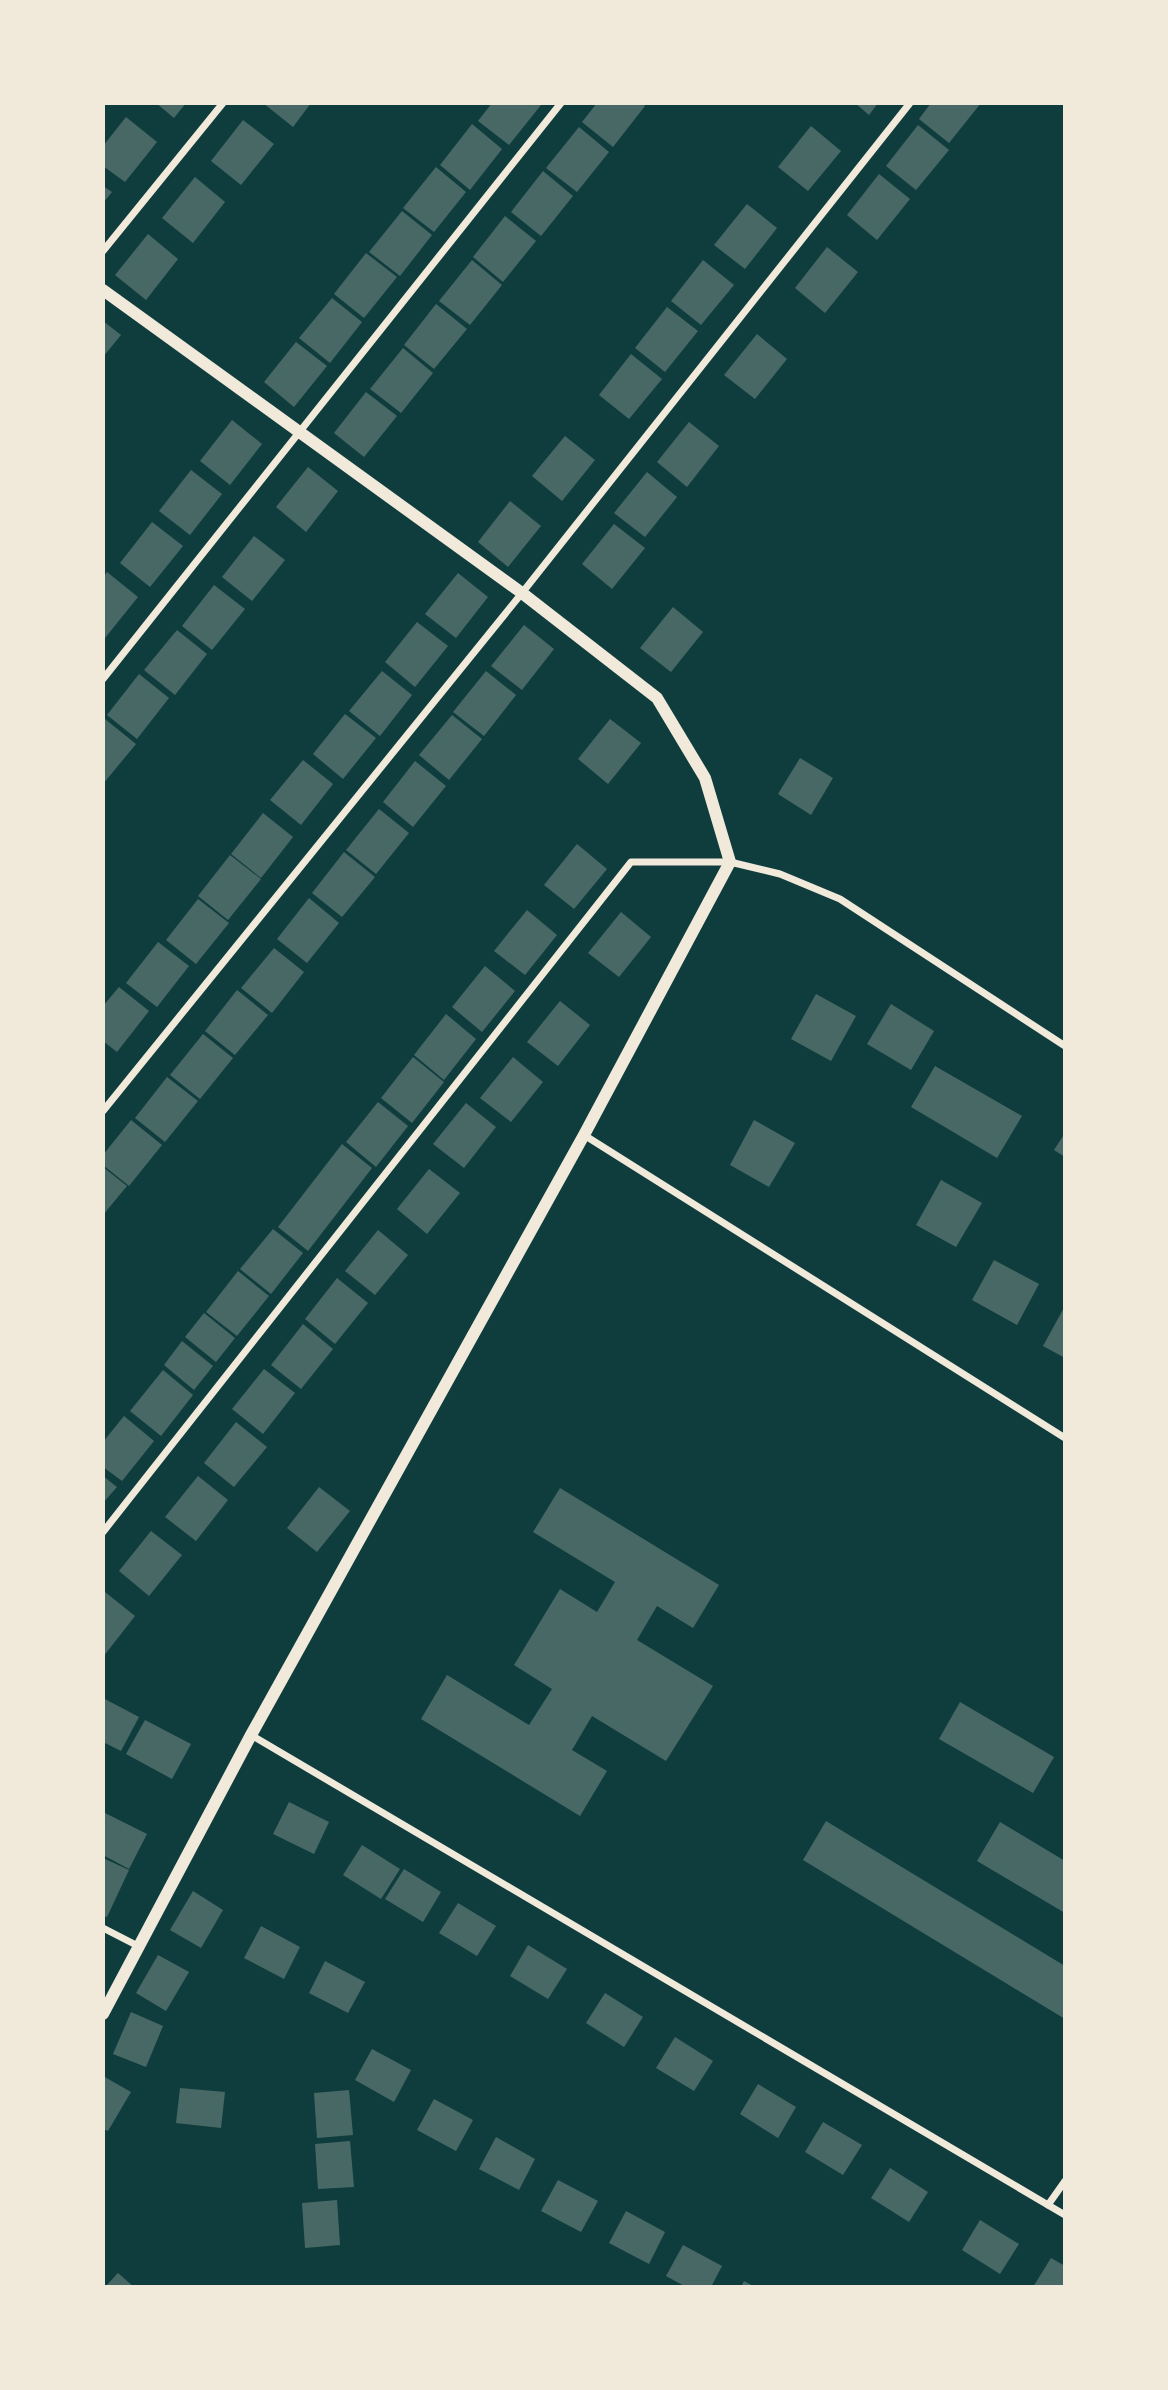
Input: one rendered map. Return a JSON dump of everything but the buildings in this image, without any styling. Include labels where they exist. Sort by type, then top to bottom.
[{"type":"street","points":[[103,251],[223,103]]},
{"type":"street","points":[[103,679],[561,103]]},
{"type":"street","points":[[103,1111],[522,593],[910,103]]},
{"type":"street","points":[[103,290],[522,593],[657,698],[705,778],[730,862],[584,1135],[251,1735],[103,2014]]},
{"type":"street","points":[[103,1532],[631,862],[730,862],[780,874],[840,899],[1065,1046]]},
{"type":"street","points":[[584,1135],[1065,1438]]},
{"type":"street","points":[[251,1735],[1065,2215]]},
{"type":"street","points":[[103,1928],[138,1946]]},
{"type":"street","points":[[1048,2205],[1065,2181]]}]
